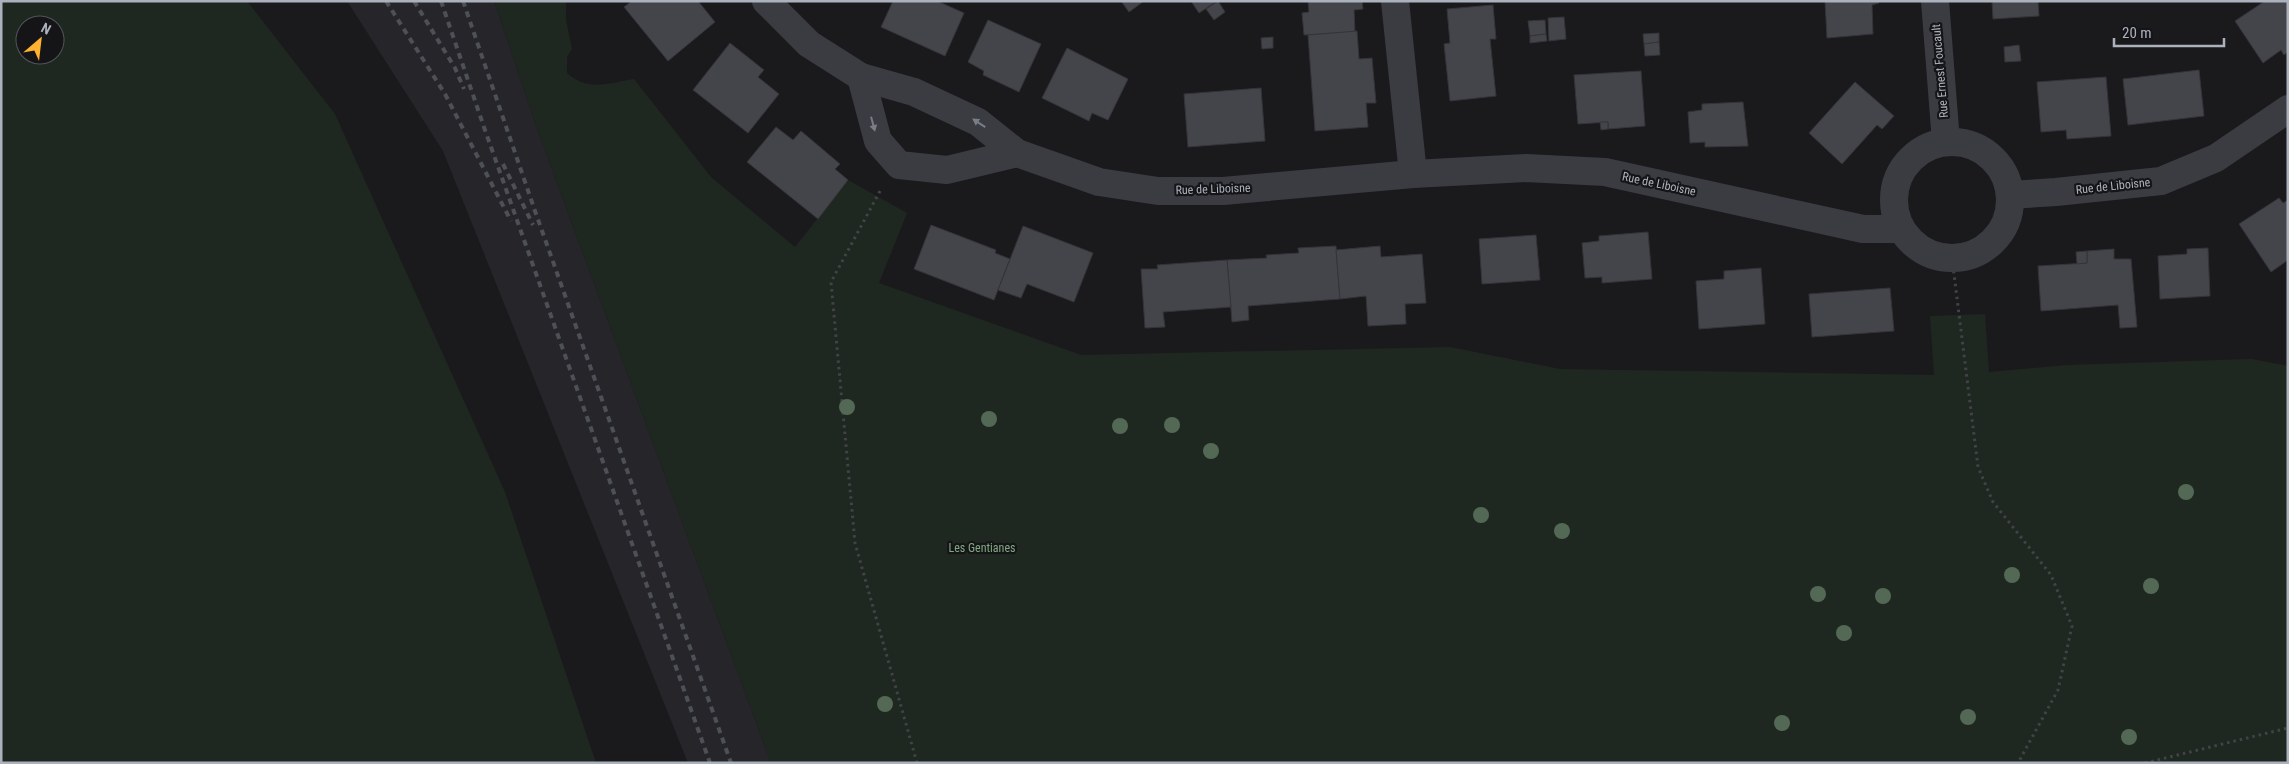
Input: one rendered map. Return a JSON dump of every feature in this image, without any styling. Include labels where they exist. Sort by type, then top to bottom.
[{"type":"street","name":"Rue de Liboisne","points":[[766,1],[809,44],[860,77],[914,92],[978,122],[1017,154],[1099,182],[1158,191],[1223,191],[1413,174],[1526,168],[1605,172],[1863,229],[1901,229]]},
{"type":"street","points":[[1395,1],[1413,174]]},
{"type":"street","name":"Rue Ernest Foucault","points":[[1935,1],[1946,142]]},
{"type":"street","points":[[860,77],[878,141],[899,165],[947,170],[1017,154]]},
{"type":"street","name":"Rue de Liboisne","points":[[2010,195],[2161,181],[2216,158],[2288,109]]},
{"type":"street","points":[[1946,142],[1965,143],[1981,150],[1996,161],[2005,177],[2010,195],[2008,214],[2001,231],[1988,246],[1971,255],[1952,258],[1932,254],[1914,244],[1901,229],[1894,207],[1895,184],[1906,163],[1924,148],[1946,142]]},
{"type":"path","points":[[876,196],[831,282],[855,544],[917,763]]},
{"type":"path","points":[[1952,258],[1978,467],[1993,502],[2051,575],[2072,626],[2058,690],[2018,763]]},
{"type":"path","points":[[2145,763],[2288,728]]},
{"type":"shaded area","points":[[347,1],[494,1],[536,126],[771,763],[688,763],[443,151]]},
{"type":"green space","points":[[1,1],[247,1],[335,114],[505,492],[596,763],[1,763]]},
{"type":"green space","name":"Les Gentianes","points":[[494,1],[566,1],[566,20],[572,49],[567,57],[567,73],[582,83],[599,85],[634,79],[711,177],[795,247],[848,180],[907,213],[879,283],[1081,355],[1450,347],[1560,369],[1934,375],[1930,316],[1985,314],[1989,372],[2067,365],[2252,359],[2288,366],[2288,763],[771,763],[536,126]]},
{"type":"building","points":[[632,1],[698,1],[715,22],[668,61],[624,7]]},
{"type":"building","points":[[893,1],[937,1],[964,13],[945,56],[881,27]]},
{"type":"building","points":[[1121,1],[1144,1],[1129,12]]},
{"type":"building","points":[[1191,1],[1217,1],[1199,13]]},
{"type":"building","points":[[1218,1],[1225,12],[1214,20],[1206,9]]},
{"type":"building","points":[[1308,1],[1362,1],[1363,9],[1354,10],[1355,32],[1304,35],[1302,13],[1309,12]]},
{"type":"building","points":[[1825,1],[1878,1],[1879,3],[1872,5],[1873,34],[1827,38]]},
{"type":"building","points":[[1992,1],[2038,1],[2039,16],[1993,19]]},
{"type":"building","points":[[2265,1],[2288,1],[2288,52],[2284,55],[2281,50],[2263,63],[2235,21]]},
{"type":"building","points":[[1493,5],[1496,39],[1490,39],[1496,96],[1450,101],[1444,44],[1450,43],[1447,9]]},
{"type":"building","points":[[1564,17],[1566,39],[1549,41],[1548,18]]},
{"type":"building","points":[[988,20],[1041,44],[1019,92],[983,75],[984,71],[968,62]]},
{"type":"building","points":[[1545,20],[1546,34],[1530,36],[1528,21]]},
{"type":"building","points":[[1357,31],[1359,59],[1372,58],[1376,103],[1366,103],[1368,127],[1315,131],[1308,35]]},
{"type":"building","points":[[1659,33],[1659,42],[1644,44],[1643,34]]},
{"type":"building","points":[[1546,34],[1547,41],[1530,43],[1530,36]]},
{"type":"building","points":[[1273,37],[1273,48],[1262,49],[1261,38]]},
{"type":"building","points":[[1659,42],[1660,55],[1645,56],[1644,44]]},
{"type":"building","points":[[730,43],[764,70],[758,77],[779,94],[748,133],[693,90]]},
{"type":"building","points":[[2019,45],[2021,61],[2005,62],[2004,47]]},
{"type":"building","points":[[1067,48],[1128,79],[1108,120],[1092,113],[1089,121],[1042,98]]},
{"type":"building","points":[[2199,70],[2204,116],[2128,125],[2123,79]]},
{"type":"building","points":[[1641,71],[1645,126],[1608,129],[1608,122],[1578,124],[1574,75]]},
{"type":"building","points":[[2106,77],[2111,136],[2067,139],[2066,130],[2041,132],[2037,82]]},
{"type":"building","points":[[1855,82],[1894,116],[1882,129],[1877,125],[1842,164],[1809,133]]},
{"type":"building","points":[[1261,88],[1265,141],[1188,147],[1184,94]]},
{"type":"building","points":[[1743,102],[1748,146],[1705,147],[1705,142],[1690,143],[1688,112],[1702,110],[1702,104]]},
{"type":"building","points":[[1600,122],[1608,122],[1608,129],[1601,130]]},
{"type":"building","points":[[776,127],[793,140],[801,131],[840,164],[835,169],[848,180],[818,219],[747,162]]},
{"type":"building","points":[[2279,198],[2283,203],[2288,200],[2288,260],[2271,272],[2239,224]]},
{"type":"building","points":[[931,225],[996,250],[995,253],[1010,259],[994,300],[914,269]]},
{"type":"building","points":[[1023,226],[1093,253],[1074,302],[1027,284],[1021,298],[998,290]]},
{"type":"building","points":[[1648,232],[1652,279],[1602,283],[1602,277],[1585,278],[1582,243],[1599,241],[1599,236]]},
{"type":"building","points":[[1536,235],[1540,280],[1482,284],[1479,239]]},
{"type":"building","points":[[1336,246],[1340,299],[1248,306],[1249,320],[1232,322],[1227,260],[1267,258],[1266,255],[1299,253],[1298,248]]},
{"type":"building","points":[[1380,246],[1381,257],[1422,254],[1426,303],[1405,304],[1406,324],[1368,326],[1366,296],[1340,299],[1336,250]]},
{"type":"building","points":[[2208,248],[2210,296],[2160,299],[2158,256],[2187,254],[2187,249]]},
{"type":"building","points":[[2114,249],[2114,259],[2131,259],[2137,327],[2120,328],[2118,305],[2041,311],[2038,266],[2087,263],[2087,251]]},
{"type":"building","points":[[2087,251],[2087,263],[2077,264],[2076,252]]},
{"type":"building","points":[[1227,260],[1231,307],[1163,312],[1165,327],[1145,328],[1141,269],[1158,269],[1157,265]]},
{"type":"building","points":[[1761,268],[1765,324],[1699,329],[1696,281],[1724,279],[1724,271]]},
{"type":"building","points":[[1890,288],[1894,331],[1812,337],[1809,294]]},
{"type":"railway","points":[[386,1],[445,94],[511,221]]},
{"type":"railway","points":[[414,1],[455,68],[464,89]]},
{"type":"railway","points":[[441,1],[486,133],[710,763]]},
{"type":"railway","points":[[463,1],[535,211],[731,763]]},
{"type":"railway","points":[[503,164],[533,225]]}]
